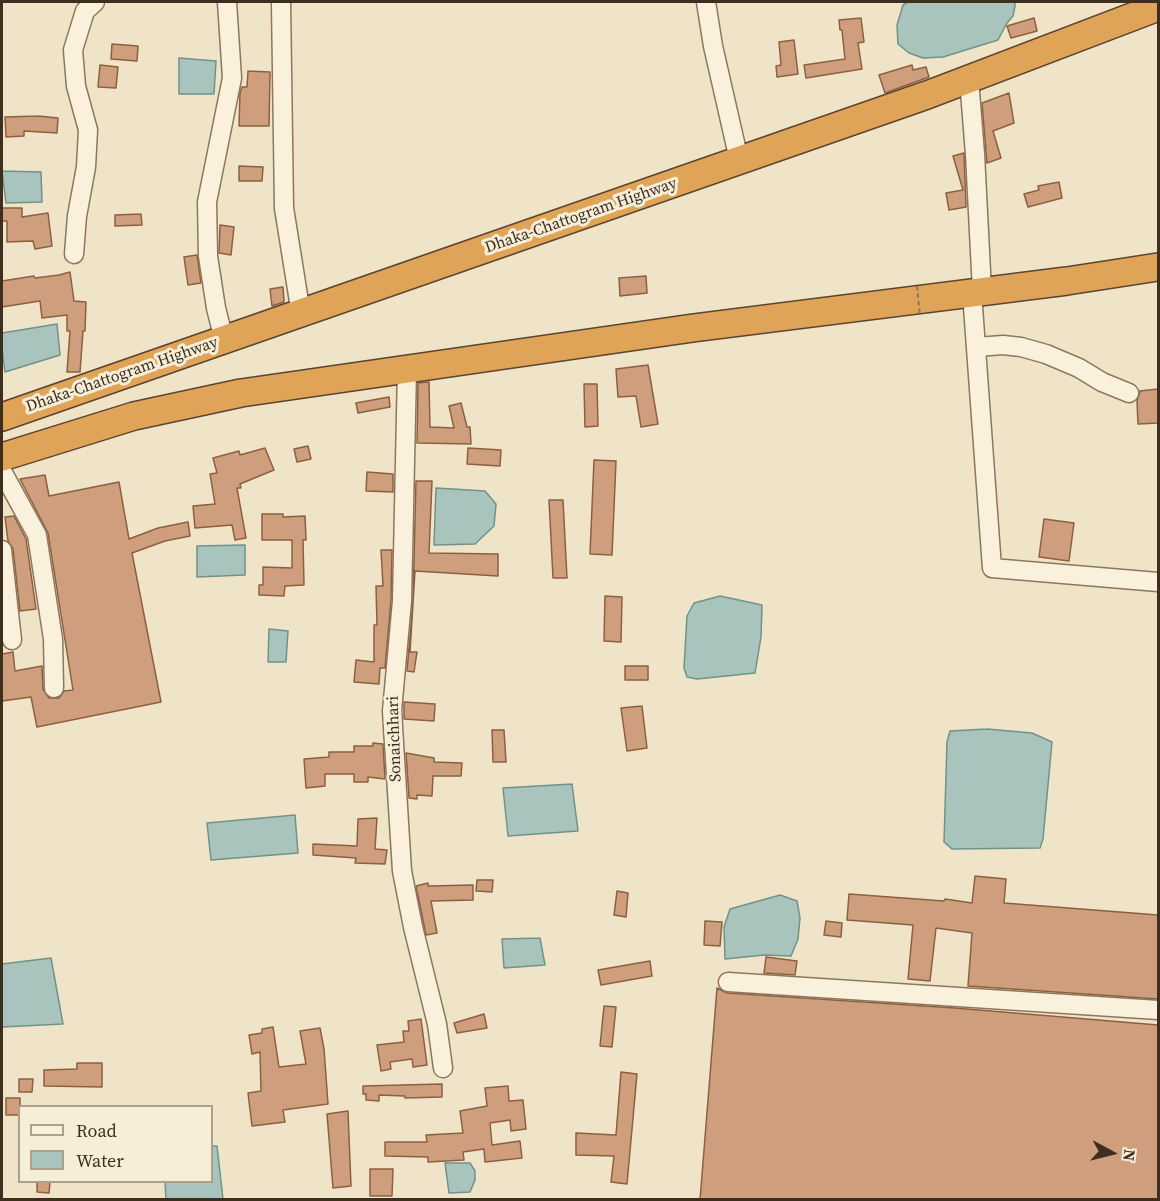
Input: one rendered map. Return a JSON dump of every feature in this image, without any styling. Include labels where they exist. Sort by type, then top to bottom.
[{"type":"highway","name":"Dhaka-Chattogram Highway","points":[[2,417],[969,79],[1158,8]]},
{"type":"highway","points":[[2,473],[144,413],[241,393],[715,325],[1158,267]]},
{"type":"street","points":[[74,254],[77,216],[86,167],[88,130],[76,86],[73,50],[86,11],[95,2]]},
{"type":"street","points":[[224,340],[216,308],[208,256],[207,202],[232,78],[227,2]]},
{"type":"street","points":[[281,2],[284,208],[301,314]]},
{"type":"street","points":[[706,2],[712,46],[739,160]]},
{"type":"street","points":[[969,79],[975,154],[976,347],[993,568],[1158,582]]},
{"type":"street","points":[[976,347],[1003,345],[1046,354],[1129,393]]},
{"type":"street","name":"Sonaichhari","points":[[407,369],[402,601],[392,711],[402,871],[437,1024],[443,1068]]},
{"type":"street","points":[[2,473],[37,535],[53,639],[54,688]]},
{"type":"street","points":[[2,550],[12,640]]},
{"type":"street","points":[[728,982],[1158,1010]]},
{"type":"path","points":[[917,286],[920,316]]},
{"type":"water","points":[[908,2],[1015,2],[1015,6],[1013,16],[998,40],[943,57],[923,58],[909,53],[898,44],[897,25],[903,5]]},
{"type":"water","points":[[179,58],[216,61],[214,94],[179,94]]},
{"type":"water","points":[[2,171],[41,172],[42,202],[6,203]]},
{"type":"water","points":[[57,324],[60,355],[5,372],[2,333]]},
{"type":"water","points":[[436,488],[485,491],[496,504],[494,526],[475,544],[434,545]]},
{"type":"water","points":[[245,545],[245,575],[197,577],[197,546]]},
{"type":"water","points":[[720,596],[762,605],[761,637],[755,673],[697,679],[687,677],[684,668],[687,616],[694,603]]},
{"type":"water","points":[[269,629],[288,631],[286,662],[268,662]]},
{"type":"water","points":[[987,729],[1032,733],[1052,742],[1043,839],[1040,848],[952,849],[944,842],[947,742],[950,731]]},
{"type":"water","points":[[572,784],[578,831],[508,836],[503,788]]},
{"type":"water","points":[[295,815],[298,853],[211,860],[207,823]]},
{"type":"water","points":[[780,895],[797,901],[800,918],[798,939],[791,956],[764,955],[725,959],[724,927],[730,909]]},
{"type":"water","points":[[540,938],[545,965],[504,968],[502,939]]},
{"type":"water","points":[[51,958],[63,1024],[2,1027],[2,964]]},
{"type":"water","points":[[213,1146],[217,1146],[223,1199],[166,1199],[165,1183],[213,1183]]},
{"type":"water","points":[[445,1163],[470,1163],[475,1171],[475,1180],[470,1192],[449,1193]]},
{"type":"building","points":[[861,18],[864,42],[858,43],[862,69],[806,78],[804,65],[845,59],[839,20]]},
{"type":"building","points":[[1034,18],[1037,31],[1011,38],[1007,26]]},
{"type":"building","points":[[794,40],[798,74],[777,77],[776,66],[781,65],[779,42]]},
{"type":"building","points":[[112,44],[138,46],[137,61],[111,59]]},
{"type":"building","points":[[100,65],[118,67],[116,88],[98,87]]},
{"type":"building","points":[[912,65],[913,70],[926,67],[929,77],[885,93],[879,75]]},
{"type":"building","points":[[248,71],[270,72],[269,126],[239,126],[240,93],[242,87],[247,87]]},
{"type":"building","points":[[1009,93],[1014,123],[993,131],[1001,158],[987,163],[982,103]]},
{"type":"building","points":[[5,117],[58,118],[57,133],[24,131],[24,136],[6,137]]},
{"type":"building","points":[[964,153],[966,207],[949,210],[946,193],[963,190],[953,156]]},
{"type":"building","points":[[239,166],[263,167],[262,181],[239,181]]},
{"type":"building","points":[[1059,182],[1062,198],[1028,207],[1024,194],[1039,190],[1038,186]]},
{"type":"building","points":[[2,208],[22,208],[22,217],[48,213],[52,246],[35,249],[33,241],[7,242],[7,221],[2,221]]},
{"type":"building","points":[[141,214],[142,225],[115,226],[115,215]]},
{"type":"building","points":[[220,225],[234,227],[231,255],[219,253]]},
{"type":"building","points":[[197,255],[201,283],[188,285],[184,257]]},
{"type":"building","points":[[70,272],[74,301],[86,302],[80,372],[67,372],[70,331],[67,331],[67,315],[42,318],[40,301],[2,307],[2,281]]},
{"type":"building","points":[[646,276],[647,293],[620,296],[619,278]]},
{"type":"building","points":[[283,287],[284,302],[272,306],[270,289]]},
{"type":"building","points":[[648,365],[658,424],[641,427],[636,396],[618,397],[616,369]]},
{"type":"building","points":[[429,382],[430,427],[454,428],[449,406],[461,403],[467,427],[470,427],[471,444],[417,443],[418,383]]},
{"type":"building","points":[[584,384],[597,384],[598,426],[585,427]]},
{"type":"building","points":[[1158,389],[1158,423],[1138,424],[1137,401],[1140,391]]},
{"type":"building","points":[[389,397],[390,407],[358,413],[356,403]]},
{"type":"building","points":[[308,446],[311,459],[297,462],[294,449]]},
{"type":"building","points":[[265,448],[274,470],[240,484],[241,488],[237,488],[246,538],[235,540],[232,525],[195,528],[193,506],[215,504],[210,474],[217,473],[213,458],[239,451],[240,455]]},
{"type":"building","points":[[468,448],[501,450],[500,466],[467,464]]},
{"type":"building","points":[[594,460],[616,461],[612,555],[590,554]]},
{"type":"building","points":[[367,472],[393,474],[393,492],[366,491]]},
{"type":"building","points":[[45,475],[49,496],[119,482],[129,539],[158,528],[188,522],[190,536],[165,541],[132,553],[161,702],[37,727],[31,697],[2,701],[2,654],[13,652],[15,671],[42,666],[43,689],[49,698],[59,698],[64,691],[73,690],[48,533],[20,479]]},
{"type":"building","points":[[416,481],[432,481],[429,553],[498,554],[498,576],[415,571],[410,652],[417,652],[414,672],[407,671],[413,601]]},
{"type":"building","points":[[549,500],[563,500],[567,578],[553,578]]},
{"type":"building","points":[[262,514],[283,514],[283,517],[305,516],[304,585],[285,586],[284,596],[259,595],[259,585],[263,585],[263,567],[292,568],[292,540],[262,540]]},
{"type":"building","points":[[14,516],[26,539],[36,609],[20,611],[13,549],[8,541],[5,517]]},
{"type":"building","points":[[1044,519],[1074,523],[1069,561],[1039,557]]},
{"type":"building","points":[[381,550],[392,550],[391,600],[385,668],[380,668],[379,684],[354,682],[356,660],[374,662],[374,625],[377,625],[376,586],[383,586]]},
{"type":"building","points":[[605,596],[622,597],[621,642],[604,641]]},
{"type":"building","points":[[625,666],[648,666],[648,680],[625,680]]},
{"type":"building","points":[[404,702],[435,704],[434,721],[404,719]]},
{"type":"building","points":[[642,706],[647,748],[627,751],[621,708]]},
{"type":"building","points":[[492,730],[504,730],[506,762],[493,762]]},
{"type":"building","points":[[373,743],[383,744],[385,779],[368,777],[368,782],[354,782],[354,774],[325,774],[325,786],[306,788],[304,759],[329,757],[329,752],[354,752],[354,746],[373,746]]},
{"type":"building","points":[[406,753],[434,758],[434,762],[462,763],[461,776],[433,776],[432,796],[417,795],[417,799],[409,798]]},
{"type":"building","points":[[377,818],[375,849],[387,850],[385,864],[355,863],[356,858],[313,855],[313,844],[357,846],[358,819]]},
{"type":"building","points":[[975,876],[1006,879],[1004,903],[1158,915],[1158,999],[968,986],[972,933],[936,928],[930,981],[908,979],[913,925],[847,920],[849,894],[944,901],[945,899],[972,903]]},
{"type":"building","points":[[477,880],[493,880],[492,892],[476,891]]},
{"type":"building","points":[[428,883],[428,886],[473,885],[473,900],[431,901],[437,933],[426,935],[416,886]]},
{"type":"building","points":[[617,891],[628,893],[626,917],[614,915]]},
{"type":"building","points":[[705,921],[722,922],[720,946],[704,945]]},
{"type":"building","points":[[826,921],[842,923],[841,937],[824,935]]},
{"type":"building","points":[[766,957],[797,961],[795,975],[764,973]]},
{"type":"building","points":[[650,961],[652,976],[601,985],[598,970]]},
{"type":"building","points":[[717,988],[727,993],[955,1008],[1158,1025],[1158,1200],[700,1200]]},
{"type":"building","points":[[604,1006],[616,1007],[612,1047],[600,1046]]},
{"type":"building","points":[[484,1014],[487,1028],[457,1033],[454,1023]]},
{"type":"building","points":[[421,1019],[427,1065],[413,1067],[412,1059],[390,1062],[391,1069],[381,1071],[377,1045],[404,1042],[403,1031],[409,1031],[408,1021]]},
{"type":"building","points":[[273,1027],[279,1067],[306,1064],[300,1031],[320,1028],[328,1104],[283,1110],[285,1122],[252,1126],[248,1093],[261,1091],[260,1052],[252,1054],[249,1035],[262,1033],[262,1029]]},
{"type":"building","points":[[77,1063],[102,1063],[102,1087],[44,1086],[44,1070],[77,1069]]},
{"type":"building","points":[[621,1072],[637,1074],[627,1184],[611,1182],[614,1156],[576,1155],[576,1133],[616,1135]]},
{"type":"building","points":[[19,1079],[33,1079],[32,1092],[19,1092]]},
{"type":"building","points":[[442,1084],[442,1097],[405,1098],[405,1096],[379,1095],[379,1101],[366,1100],[366,1094],[363,1094],[363,1086]]},
{"type":"building","points":[[508,1086],[509,1101],[523,1100],[526,1129],[511,1131],[510,1120],[490,1123],[492,1145],[520,1141],[522,1158],[485,1162],[484,1149],[463,1152],[464,1160],[428,1162],[428,1157],[385,1156],[385,1142],[427,1142],[426,1135],[463,1133],[460,1111],[487,1106],[485,1088]]},
{"type":"building","points":[[6,1098],[20,1098],[18,1115],[6,1115]]},
{"type":"building","points":[[348,1111],[351,1186],[333,1188],[327,1114]]},
{"type":"building","points":[[370,1169],[393,1169],[392,1196],[370,1196]]},
{"type":"building","points":[[37,1183],[50,1183],[49,1193],[37,1192]]}]
